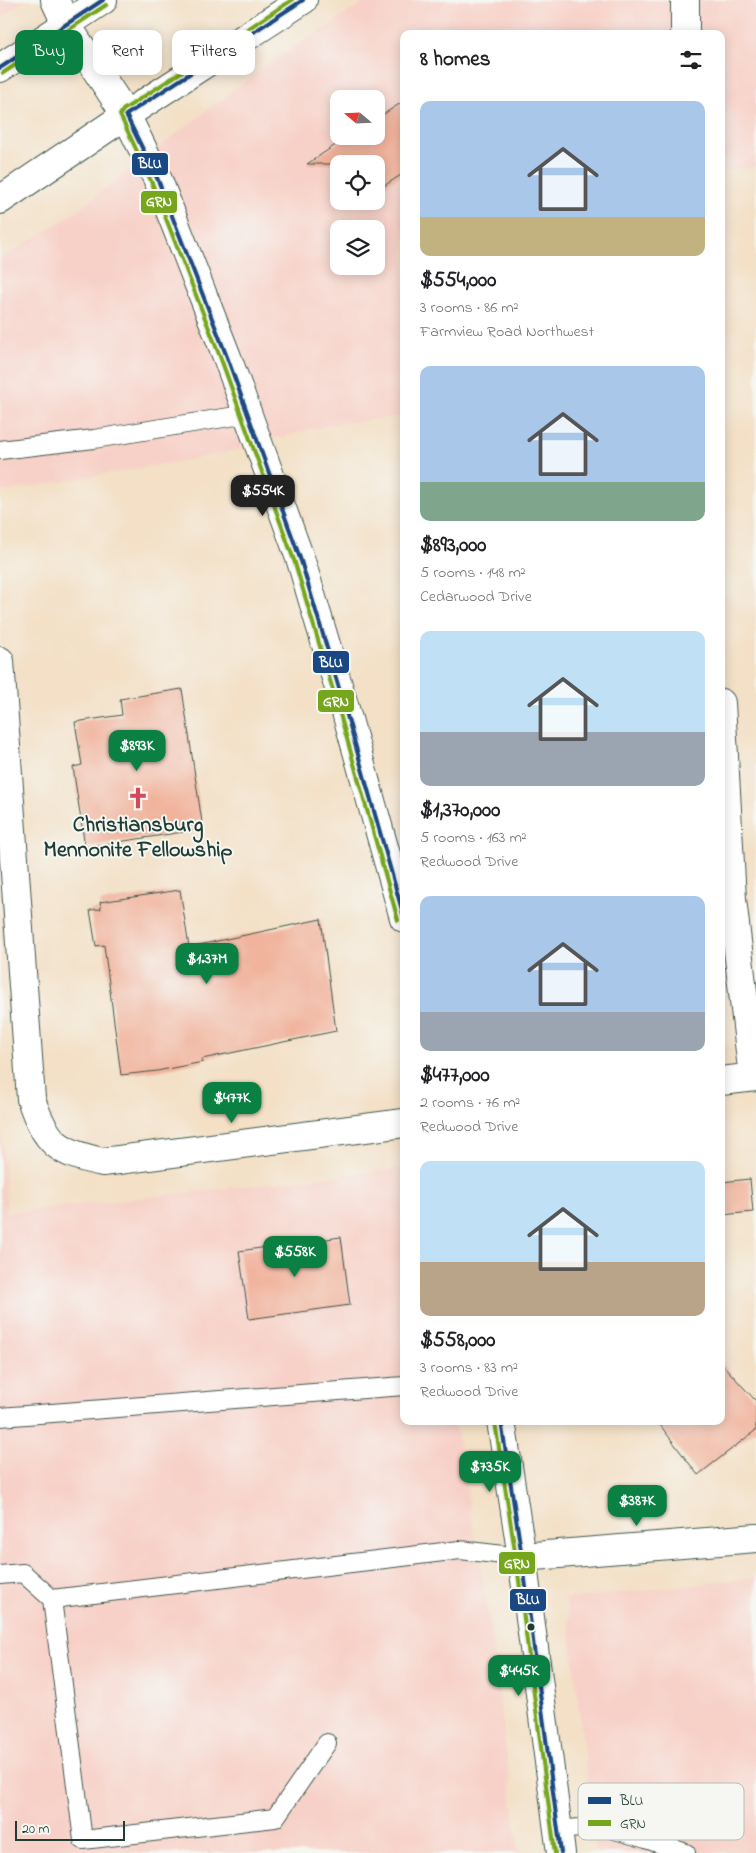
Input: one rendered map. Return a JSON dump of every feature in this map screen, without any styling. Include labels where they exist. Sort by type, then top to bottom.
[{"type":"street","points":[[0,68],[61,12],[103,0]]},
{"type":"street","points":[[0,200],[126,114],[303,0]]},
{"type":"street","points":[[685,0],[685,30]]},
{"type":"street","points":[[61,12],[126,114],[158,180],[248,414],[301,560],[400,904]]},
{"type":"street","points":[[0,661],[30,1099],[39,1124],[55,1145],[78,1157],[103,1162],[400,1124]]},
{"type":"street","points":[[725,774],[732,899],[755,1077],[725,1081]]},
{"type":"street","points":[[502,1425],[522,1557],[559,1842]]},
{"type":"street","points":[[522,1557],[756,1538]]},
{"type":"lane","points":[[0,450],[94,438],[248,414]]},
{"type":"lane","points":[[0,1417],[400,1386]]},
{"type":"lane","points":[[52,1599],[460,1550],[522,1557]]},
{"type":"lane","points":[[0,1575],[23,1573],[52,1599],[83,1840],[275,1818],[327,1743]]},
{"type":"lane","points":[[559,1842],[578,1835]]},
{"type":"lane","points":[[651,1840],[686,1853]]},
{"type":"shaded area","points":[[0,0],[25,0],[0,19]]},
{"type":"shaded area","points":[[368,0],[756,0],[756,167],[725,171],[725,30],[400,30],[400,416],[327,425],[215,455],[0,492],[0,259],[70,216],[262,68]]},
{"type":"shaded area","points":[[0,1105],[7,1213],[400,1168],[400,1425],[456,1425],[491,1630],[519,1853],[0,1853]]},
{"type":"shaded area","points":[[756,1578],[756,1853],[596,1853],[594,1840],[744,1840],[744,1783],[588,1783],[566,1599]]},
{"type":"building","points":[[400,104],[400,176],[385,185],[385,155],[330,155],[330,164],[307,164],[336,145],[385,145],[385,113]]},
{"type":"building","name":"Christiansburg Mennonite Fellowship","points":[[182,689],[203,829],[85,847],[73,767],[82,765],[75,722],[122,715],[120,699]]},
{"type":"building","points":[[180,890],[189,947],[321,919],[336,1031],[202,1059],[203,1062],[157,1071],[121,1075],[104,945],[96,946],[90,910],[101,909],[100,902]]},
{"type":"building","points":[[750,1179],[753,1212],[725,1215],[725,1182]]},
{"type":"building","points":[[341,1237],[350,1305],[249,1319],[239,1251]]},
{"type":"building","points":[[725,1367],[756,1401],[756,1430],[698,1475],[660,1425],[725,1425]]},
{"type":"transit line","name":"BLU","points":[[0,68],[103,0]]},
{"type":"transit line","name":"GRN","points":[[292,0],[123,110],[120,115],[152,183],[221,359],[295,563],[398,920]]},
{"type":"transit line","name":"BLU","points":[[303,0],[126,115],[158,180],[227,357],[301,561],[400,903]]},
{"type":"transit line","name":"GRN","points":[[3,73],[106,5]]},
{"type":"transit line","name":"GRN","points":[[495,1425],[516,1558],[555,1853]]},
{"type":"transit line","name":"BLU","points":[[502,1425],[522,1557],[561,1853]]},
{"type":"place","name":"Christiansburg Mennonite Fellowship","points":[[138,798]]}]
